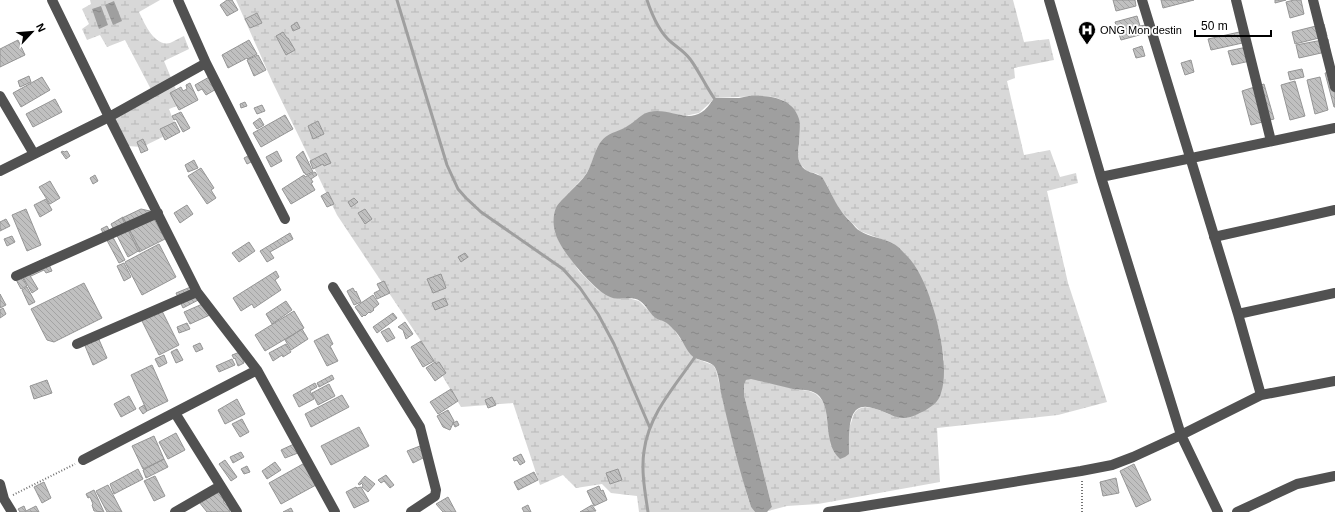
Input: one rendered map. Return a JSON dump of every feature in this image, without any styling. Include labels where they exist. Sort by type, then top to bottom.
[{"type":"street","points":[[52,0],[197,292],[257,370],[335,512]]},
{"type":"street","points":[[178,0],[206,63],[285,219]]},
{"type":"street","points":[[1049,0],[1101,177],[1181,435],[1218,512]]},
{"type":"street","points":[[1142,0],[1238,314],[1261,395]]},
{"type":"street","points":[[1236,0],[1271,140]]},
{"type":"street","points":[[1313,0],[1335,87]]},
{"type":"street","points":[[0,171],[109,117],[206,63]]},
{"type":"street","points":[[0,96],[34,154]]},
{"type":"street","points":[[1101,177],[1190,159],[1271,140],[1335,128]]},
{"type":"street","points":[[1214,237],[1335,210]]},
{"type":"street","points":[[16,276],[158,213]]},
{"type":"street","points":[[333,287],[420,427],[436,490],[435,496],[411,512]]},
{"type":"street","points":[[77,344],[197,292]]},
{"type":"street","points":[[1238,314],[1335,293]]},
{"type":"street","points":[[83,460],[257,370]]},
{"type":"street","points":[[828,512],[1094,469],[1123,461],[1181,435],[1261,395],[1335,381]]},
{"type":"street","points":[[175,413],[237,512]]},
{"type":"street","points":[[1237,512],[1297,484],[1335,476]]},
{"type":"street","points":[[0,484],[2,500],[12,512]]},
{"type":"street","points":[[175,512],[220,486]]},
{"type":"path","points":[[2,500],[83,460]]},
{"type":"path","points":[[1081,471],[1082,512]]},
{"type":"green space","points":[[90,0],[160,0],[139,12],[150,33],[154,38],[164,43],[170,43],[184,36],[189,49],[164,61],[182,104],[169,109],[177,130],[142,147],[128,146],[114,119],[155,97],[125,40],[107,47],[100,35],[87,40],[82,29],[89,24],[82,9],[91,4]]},
{"type":"green space","points":[[236,0],[1013,0],[1024,42],[1049,39],[1054,60],[1014,68],[1015,78],[1007,81],[1024,155],[1050,150],[1060,177],[1076,173],[1078,183],[1047,191],[1068,283],[1107,402],[1058,415],[937,428],[940,482],[818,504],[787,506],[768,511],[772,507],[744,395],[744,385],[746,380],[751,378],[809,391],[816,394],[825,406],[831,446],[849,427],[854,414],[859,408],[868,407],[891,415],[944,360],[940,334],[931,300],[894,244],[860,231],[838,208],[827,185],[818,174],[807,171],[800,164],[798,155],[800,127],[796,112],[790,105],[774,97],[761,96],[714,98],[699,113],[685,116],[657,111],[603,139],[597,148],[590,167],[584,177],[560,202],[554,220],[555,233],[579,271],[598,290],[620,299],[628,298],[639,301],[657,319],[664,321],[671,326],[691,354],[697,359],[713,365],[716,370],[747,495],[751,507],[755,512],[639,512],[637,496],[611,493],[602,484],[576,488],[563,475],[540,485],[513,403],[461,407],[427,350],[337,215],[272,81]]},
{"type":"water","points":[[114,1],[122,21],[113,25],[105,5]]},
{"type":"water","points":[[101,6],[108,25],[99,29],[92,9]]},
{"type":"water","points":[[749,96],[772,97],[786,102],[791,106],[796,112],[800,122],[798,154],[803,168],[822,177],[841,211],[857,229],[868,235],[896,245],[916,267],[931,301],[937,322],[944,362],[944,379],[940,396],[934,404],[925,410],[913,416],[902,418],[874,408],[861,407],[856,410],[850,425],[849,454],[840,459],[834,452],[831,444],[825,408],[822,400],[817,394],[808,390],[793,389],[751,379],[746,380],[744,385],[744,395],[772,507],[767,512],[755,512],[751,507],[735,451],[715,367],[711,363],[691,355],[676,332],[667,323],[657,319],[650,313],[645,305],[640,301],[636,299],[612,298],[602,292],[585,277],[562,248],[555,232],[554,223],[554,213],[556,208],[564,197],[587,173],[600,143],[612,133],[626,127],[643,114],[649,112],[658,111],[691,116],[699,114],[714,98],[739,98]]},
{"type":"building","points":[[227,0],[232,0],[238,10],[227,16],[220,5]]},
{"type":"building","points":[[1113,0],[1135,0],[1136,6],[1116,11]]},
{"type":"building","points":[[1161,0],[1194,0],[1163,8]]},
{"type":"building","points":[[1275,0],[1286,0],[1275,3]]},
{"type":"building","points":[[1301,0],[1304,14],[1290,18],[1286,2]]},
{"type":"building","points":[[257,13],[262,23],[250,28],[245,19]]},
{"type":"building","points":[[1137,16],[1140,26],[1151,24],[1154,31],[1121,40],[1115,22]]},
{"type":"building","points":[[297,22],[300,28],[293,31],[291,26]]},
{"type":"building","points":[[1324,24],[1327,36],[1295,44],[1292,32]]},
{"type":"building","points":[[1244,31],[1247,42],[1211,50],[1208,39]]},
{"type":"building","points":[[283,32],[295,50],[286,55],[276,36]]},
{"type":"building","points":[[1328,39],[1330,51],[1299,58],[1296,45]]},
{"type":"building","points":[[18,40],[25,55],[0,67],[0,49]]},
{"type":"building","points":[[249,40],[257,54],[228,68],[222,55]]},
{"type":"building","points":[[1142,46],[1145,56],[1136,58],[1133,49]]},
{"type":"building","points":[[1247,47],[1250,61],[1232,65],[1228,51]]},
{"type":"building","points":[[258,55],[266,70],[254,76],[247,60]]},
{"type":"building","points":[[1191,60],[1194,72],[1185,75],[1181,63]]},
{"type":"building","points":[[1302,69],[1304,77],[1290,80],[1288,72]]},
{"type":"building","points":[[1335,71],[1335,107],[1334,107],[1325,73]]},
{"type":"building","points":[[29,76],[31,82],[20,87],[18,81]]},
{"type":"building","points":[[211,76],[218,88],[206,95],[202,89],[198,91],[195,85]]},
{"type":"building","points":[[42,77],[50,90],[21,107],[13,93]]},
{"type":"building","points":[[1320,77],[1328,110],[1315,114],[1307,80]]},
{"type":"building","points":[[1295,81],[1305,116],[1290,120],[1281,85]]},
{"type":"building","points":[[190,83],[198,100],[179,110],[170,93],[181,87],[183,91],[187,89],[186,85]]},
{"type":"building","points":[[1264,84],[1274,119],[1251,125],[1242,91]]},
{"type":"building","points":[[55,99],[62,112],[33,127],[26,114]]},
{"type":"building","points":[[245,102],[247,106],[241,108],[240,104]]},
{"type":"building","points":[[262,105],[265,111],[257,114],[254,108]]},
{"type":"building","points":[[181,112],[190,128],[183,132],[176,119],[174,120],[172,116]]},
{"type":"building","points":[[285,115],[293,129],[261,147],[253,133]]},
{"type":"building","points":[[260,118],[264,125],[257,129],[253,123]]},
{"type":"building","points":[[318,121],[324,134],[313,139],[308,126]]},
{"type":"building","points":[[175,122],[180,132],[165,140],[160,129]]},
{"type":"building","points":[[143,139],[148,150],[141,153],[137,142]]},
{"type":"building","points":[[67,151],[70,156],[66,159],[61,152]]},
{"type":"building","points":[[277,151],[282,161],[271,167],[266,157]]},
{"type":"building","points":[[303,151],[313,172],[306,175],[296,157]]},
{"type":"building","points":[[326,153],[331,163],[324,166],[323,164],[313,169],[310,161]]},
{"type":"building","points":[[250,155],[253,161],[247,164],[244,158]]},
{"type":"building","points":[[194,160],[198,168],[188,172],[185,165]]},
{"type":"building","points":[[201,168],[214,188],[211,190],[216,198],[207,204],[188,176]]},
{"type":"building","points":[[315,172],[317,175],[311,179],[313,182],[311,183],[315,190],[291,204],[282,189],[304,175],[305,177]]},
{"type":"building","points":[[95,175],[98,181],[93,184],[90,178]]},
{"type":"building","points":[[50,181],[60,198],[50,204],[39,187]]},
{"type":"building","points":[[328,192],[334,204],[327,207],[321,196]]},
{"type":"building","points":[[354,198],[358,202],[351,207],[348,202]]},
{"type":"building","points":[[46,199],[52,210],[40,217],[34,205]]},
{"type":"building","points":[[187,205],[193,214],[180,223],[174,213]]},
{"type":"building","points":[[26,209],[41,245],[27,251],[12,215]]},
{"type":"building","points":[[141,209],[150,211],[165,239],[139,252],[122,218]]},
{"type":"building","points":[[365,209],[372,219],[365,224],[358,213]]},
{"type":"building","points":[[123,217],[140,250],[128,257],[111,224]]},
{"type":"building","points":[[6,219],[10,226],[0,231],[0,222]]},
{"type":"building","points":[[107,226],[125,260],[119,263],[101,229]]},
{"type":"building","points":[[290,233],[293,239],[270,252],[274,258],[267,262],[260,251]]},
{"type":"building","points":[[12,236],[15,242],[7,246],[4,239]]},
{"type":"building","points":[[249,242],[255,251],[239,262],[232,253]]},
{"type":"building","points":[[159,244],[176,277],[142,295],[125,262]]},
{"type":"building","points":[[465,253],[468,257],[461,262],[458,257]]},
{"type":"building","points":[[46,258],[52,271],[46,273],[44,270],[31,276],[27,267]]},
{"type":"building","points":[[124,263],[131,277],[124,281],[117,266]]},
{"type":"building","points":[[276,271],[279,277],[275,280],[281,290],[254,308],[252,304],[241,311],[233,298]]},
{"type":"building","points":[[20,273],[27,286],[21,289],[14,276]]},
{"type":"building","points":[[29,274],[38,289],[32,293],[23,277]]},
{"type":"building","points":[[441,274],[446,288],[433,293],[427,279]]},
{"type":"building","points":[[384,281],[390,293],[377,299],[374,293],[380,290],[377,284]]},
{"type":"building","points":[[84,283],[102,318],[54,342],[47,340],[31,309]]},
{"type":"building","points":[[193,286],[204,297],[183,308],[176,293]]},
{"type":"building","points":[[27,287],[35,302],[29,305],[22,290]]},
{"type":"building","points":[[353,288],[361,302],[354,305],[347,291]]},
{"type":"building","points":[[0,294],[6,305],[0,308]]},
{"type":"building","points":[[373,295],[379,304],[373,309],[374,310],[362,317],[355,307]]},
{"type":"building","points":[[445,298],[448,305],[435,310],[432,303]]},
{"type":"building","points":[[286,301],[292,310],[272,324],[266,314]]},
{"type":"building","points":[[207,302],[212,314],[190,324],[184,312]]},
{"type":"building","points":[[159,305],[179,345],[159,355],[139,315]]},
{"type":"building","points":[[3,308],[6,314],[0,318],[0,310]]},
{"type":"building","points":[[294,311],[304,328],[265,351],[255,335]]},
{"type":"building","points":[[393,313],[397,318],[377,333],[373,327]]},
{"type":"building","points":[[405,322],[413,334],[406,339],[403,330],[398,327]]},
{"type":"building","points":[[187,323],[190,329],[179,333],[177,327]]},
{"type":"building","points":[[389,328],[395,338],[387,342],[381,332]]},
{"type":"building","points":[[302,329],[308,339],[291,350],[285,340]]},
{"type":"building","points":[[328,334],[333,344],[330,346],[338,361],[327,366],[314,341]]},
{"type":"building","points":[[97,335],[107,358],[93,365],[83,341]]},
{"type":"building","points":[[421,341],[434,361],[423,367],[411,347]]},
{"type":"building","points":[[200,343],[203,349],[196,352],[193,346]]},
{"type":"building","points":[[286,344],[291,352],[283,357],[282,355],[273,361],[269,353]]},
{"type":"building","points":[[177,349],[183,360],[176,363],[171,352]]},
{"type":"building","points":[[240,352],[244,363],[238,366],[232,355]]},
{"type":"building","points":[[164,355],[167,363],[159,367],[155,359]]},
{"type":"building","points":[[232,359],[235,365],[219,372],[216,366]]},
{"type":"building","points":[[435,362],[436,364],[439,362],[446,373],[435,381],[426,368]]},
{"type":"building","points":[[152,365],[168,401],[147,411],[131,375]]},
{"type":"building","points":[[332,375],[334,379],[319,387],[317,383]]},
{"type":"building","points":[[47,380],[52,393],[34,399],[30,386]]},
{"type":"building","points":[[315,383],[317,387],[310,391],[314,399],[299,407],[293,395]]},
{"type":"building","points":[[329,384],[335,396],[318,405],[312,393]]},
{"type":"building","points":[[451,389],[458,401],[438,414],[430,402]]},
{"type":"building","points":[[342,395],[349,407],[311,427],[305,414]]},
{"type":"building","points":[[129,396],[136,409],[121,417],[114,404]]},
{"type":"building","points":[[492,397],[496,405],[488,408],[485,400]]},
{"type":"building","points":[[237,399],[245,414],[225,424],[218,410]]},
{"type":"building","points":[[144,405],[147,411],[143,414],[139,408]]},
{"type":"building","points":[[448,410],[454,421],[450,430],[443,427],[437,416]]},
{"type":"building","points":[[242,419],[249,432],[240,437],[232,424]]},
{"type":"building","points":[[457,421],[459,425],[455,427],[453,423]]},
{"type":"building","points":[[359,427],[369,446],[331,465],[321,446]]},
{"type":"building","points":[[176,433],[185,450],[168,459],[159,442]]},
{"type":"building","points":[[154,436],[164,459],[143,469],[132,446]]},
{"type":"building","points":[[294,444],[298,453],[285,458],[281,450]]},
{"type":"building","points":[[420,446],[425,457],[413,463],[407,451]]},
{"type":"building","points":[[241,452],[244,457],[233,463],[230,457]]},
{"type":"building","points":[[521,454],[525,462],[520,465],[517,460],[514,461],[513,458]]},
{"type":"building","points":[[164,459],[168,467],[146,478],[143,470]]},
{"type":"building","points":[[225,460],[237,477],[231,481],[219,464]]},
{"type":"building","points":[[310,460],[316,485],[281,504],[269,483]]},
{"type":"building","points":[[275,462],[281,470],[267,479],[262,471]]},
{"type":"building","points":[[1134,464],[1151,500],[1136,507],[1120,471]]},
{"type":"building","points":[[247,466],[250,472],[244,474],[241,469]]},
{"type":"building","points":[[138,469],[143,479],[114,494],[110,484]]},
{"type":"building","points":[[618,469],[622,480],[610,484],[606,473]]},
{"type":"building","points":[[534,472],[538,480],[518,490],[514,482]]},
{"type":"building","points":[[386,475],[394,485],[390,488],[384,481],[381,483],[378,480]]},
{"type":"building","points":[[155,476],[165,496],[154,501],[144,481]]},
{"type":"building","points":[[365,476],[375,484],[368,492],[362,487],[363,485],[361,483],[360,485],[358,484]]},
{"type":"building","points":[[1116,478],[1119,493],[1103,496],[1100,482]]},
{"type":"building","points":[[44,482],[51,498],[42,503],[34,487]]},
{"type":"building","points":[[108,485],[122,512],[107,512],[96,491]]},
{"type":"building","points":[[599,486],[601,491],[603,490],[607,500],[594,506],[587,491]]},
{"type":"building","points":[[356,487],[361,487],[369,501],[354,508],[346,492]]},
{"type":"building","points":[[94,490],[104,512],[94,511],[90,497],[88,498],[86,494]]},
{"type":"building","points":[[216,492],[223,494],[224,503],[229,507],[230,512],[207,512],[199,502]]},
{"type":"building","points":[[448,497],[456,512],[443,512],[436,504]]},
{"type":"building","points":[[528,505],[531,512],[524,512],[522,508]]},
{"type":"building","points":[[592,505],[596,511],[580,512]]},
{"type":"building","points":[[24,506],[26,511],[36,506],[39,512],[20,512],[18,509]]},
{"type":"building","points":[[291,508],[293,512],[283,512]]},
{"type":"waterway","points":[[397,0],[447,165],[458,189],[481,212],[563,269],[580,288],[598,314],[614,344],[650,428]]},
{"type":"waterway","points":[[647,0],[659,28],[667,38],[690,59],[714,98]]},
{"type":"waterway","points":[[648,512],[643,466],[647,438],[651,425],[664,401],[695,357]]},
{"type":"place","name":"ONG Mon destin","points":[[1087,45]]}]
